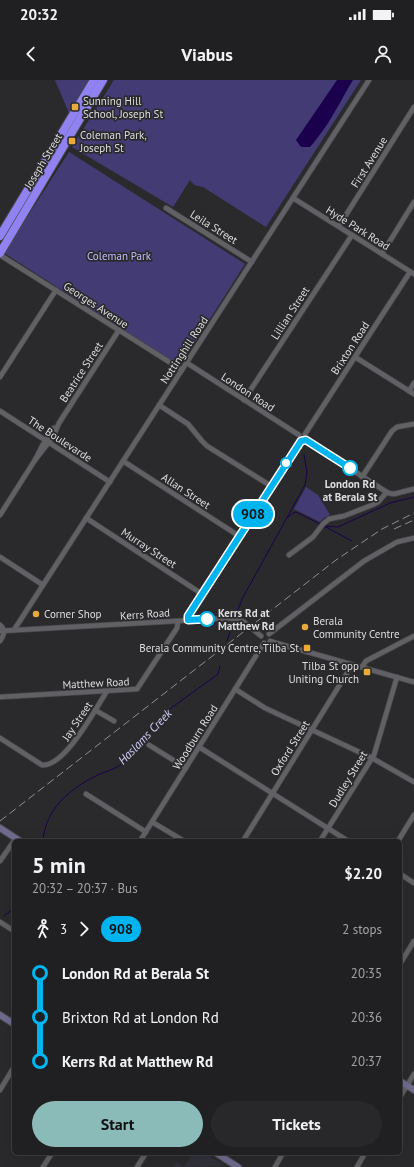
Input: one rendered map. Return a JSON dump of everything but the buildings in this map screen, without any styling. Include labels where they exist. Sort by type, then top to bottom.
[{"type":"highway","name":"Joseph Street","points":[[0,236],[94,80]]},
{"type":"highway","name":"Joseph Street","points":[[0,254],[104,80]]},
{"type":"main road","points":[[0,828],[16,839]]},
{"type":"main road","points":[[0,1015],[12,1023]]},
{"type":"main road","points":[[402,1082],[414,1090]]},
{"type":"main road","points":[[219,1155],[234,1166]]},
{"type":"street","name":"Nottinghill Road","points":[[14,630],[368,80]]},
{"type":"street","name":"First Avenue","points":[[339,226],[414,106]]},
{"type":"street","name":"Hyde Park Road","points":[[293,198],[412,273]]},
{"type":"street","points":[[382,254],[414,202]]},
{"type":"street","name":"Leila Street","points":[[166,208],[252,262]]},
{"type":"street","name":"Lillian Street","points":[[244,400],[352,235]]},
{"type":"street","name":"Georges Avenue","points":[[0,254],[182,370]]},
{"type":"street","name":"Brixton Road","points":[[305,434],[412,273]]},
{"type":"street","points":[[0,377],[56,290]]},
{"type":"street","name":"Beatrice Street","points":[[0,515],[119,330]]},
{"type":"street","points":[[355,357],[414,394]]},
{"type":"street","name":"London Road","points":[[187,363],[299,435]]},
{"type":"street","points":[[409,391],[414,383]]},
{"type":"street","points":[[159,405],[188,424],[204,443],[271,486]]},
{"type":"street","name":"The Boulevarde","points":[[0,411],[110,482]]},
{"type":"street","points":[[362,476],[392,431],[397,427],[414,424]]},
{"type":"street","points":[[188,620],[188,614],[271,486],[304,440],[307,437],[302,433],[299,435],[299,438],[304,440],[362,476],[386,492],[394,494],[414,489]]},
{"type":"street","name":"Allan Street","points":[[123,461],[239,536]]},
{"type":"street","points":[[289,555],[312,537],[329,519],[344,516],[372,505],[386,492]]},
{"type":"street","name":"Murray Street","points":[[86,518],[202,594]]},
{"type":"street","points":[[414,538],[397,542],[364,561],[269,634],[264,633],[261,636],[261,640],[264,643],[268,643],[270,641],[414,682]]},
{"type":"street","points":[[0,557],[43,585]]},
{"type":"street","name":"Kerrs Road","points":[[2,631],[188,620],[235,619],[247,624],[261,636]]},
{"type":"street","name":"Matthew Road","points":[[0,697],[134,690],[138,688],[177,628],[178,621]]},
{"type":"street","points":[[0,625],[3,635],[0,641]]},
{"type":"street","points":[[269,634],[271,636],[270,641]]},
{"type":"street","points":[[362,667],[366,661],[414,636]]},
{"type":"street","name":"Woodburn Road","points":[[141,839],[264,643]]},
{"type":"street","name":"Oxford Street","points":[[244,839],[352,665]]},
{"type":"street","name":"Dudley Street","points":[[321,839],[374,755],[397,677]]},
{"type":"street","points":[[235,690],[265,708],[372,758],[414,782]]},
{"type":"street","name":"Jay Street","points":[[0,738],[44,766],[49,764],[70,748],[107,691]]},
{"type":"street","points":[[95,710],[114,721]]},
{"type":"street","points":[[149,745],[186,768]]},
{"type":"street","points":[[199,747],[345,839]]},
{"type":"street","points":[[86,794],[146,832]]},
{"type":"street","points":[[399,839],[414,815]]},
{"type":"street","points":[[152,822],[181,839]]},
{"type":"street","points":[[0,861],[12,847]]},
{"type":"street","points":[[402,875],[414,883]]},
{"type":"street","points":[[0,922],[12,929]]},
{"type":"street","points":[[402,961],[414,941]]},
{"type":"street","points":[[0,1090],[12,1070]]},
{"type":"street","points":[[402,1094],[414,1074]]},
{"type":"street","points":[[44,1167],[51,1155]]},
{"type":"street","points":[[137,1167],[145,1155]]},
{"type":"street","points":[[275,1167],[282,1155]]},
{"type":"street","points":[[357,1167],[364,1155]]},
{"type":"shaded area","points":[[337,80],[353,80],[320,135],[310,147],[301,147],[296,140]]},
{"type":"shaded area","points":[[192,1155],[207,1155],[223,1164],[223,1166],[184,1167]]},
{"type":"shaded area","points":[[177,1162],[184,1167],[173,1167]]},
{"type":"green space","points":[[55,80],[89,80],[69,113]]},
{"type":"green space","points":[[114,80],[361,80],[266,227],[203,187],[194,185],[190,180],[173,207],[72,147]]},
{"type":"green space","name":"Coleman Park","points":[[69,152],[245,264],[180,366],[4,253]]},
{"type":"green space","points":[[306,487],[318,495],[330,515],[320,522],[294,509]]},
{"type":"waterway","name":"Haslams Creek","points":[[236,615],[242,599],[305,485],[307,472],[304,455]]},
{"type":"waterway","points":[[325,526],[338,527],[390,503],[414,497]]},
{"type":"waterway","points":[[288,517],[296,512],[320,524]]},
{"type":"waterway","points":[[324,526],[352,541]]},
{"type":"waterway","name":"Haslams Creek","points":[[227,641],[233,623]]},
{"type":"waterway","name":"Haslams Creek","points":[[43,839],[49,818],[70,792],[90,779],[122,764],[167,711],[218,674],[220,666]]},
{"type":"waterway","points":[[4,916],[12,910]]},
{"type":"railway","points":[[0,821],[336,560],[382,529],[414,513]]},
{"type":"railway","points":[[394,529],[414,520]]},
{"type":"bus line","name":"908","points":[[207,619],[188,620],[188,616],[301,441],[306,440],[350,468]]},
{"type":"place","name":"Sunning Hill School, Joseph St","points":[[75,107]]},
{"type":"place","name":"Coleman Park, Joseph St","points":[[72,141]]},
{"type":"place","name":"London Rd at Berala St","points":[[350,468]]},
{"type":"place","name":"Corner Shop","points":[[36,614]]},
{"type":"place","name":"Kerrs Rd at Matthew Rd","points":[[207,619]]},
{"type":"place","name":"Berala Community Centre","points":[[305,627]]},
{"type":"place","name":"Berala Community Centre, Tilba St","points":[[307,648]]},
{"type":"place","name":"Tilba St opp Uniting Church","points":[[367,672]]}]
